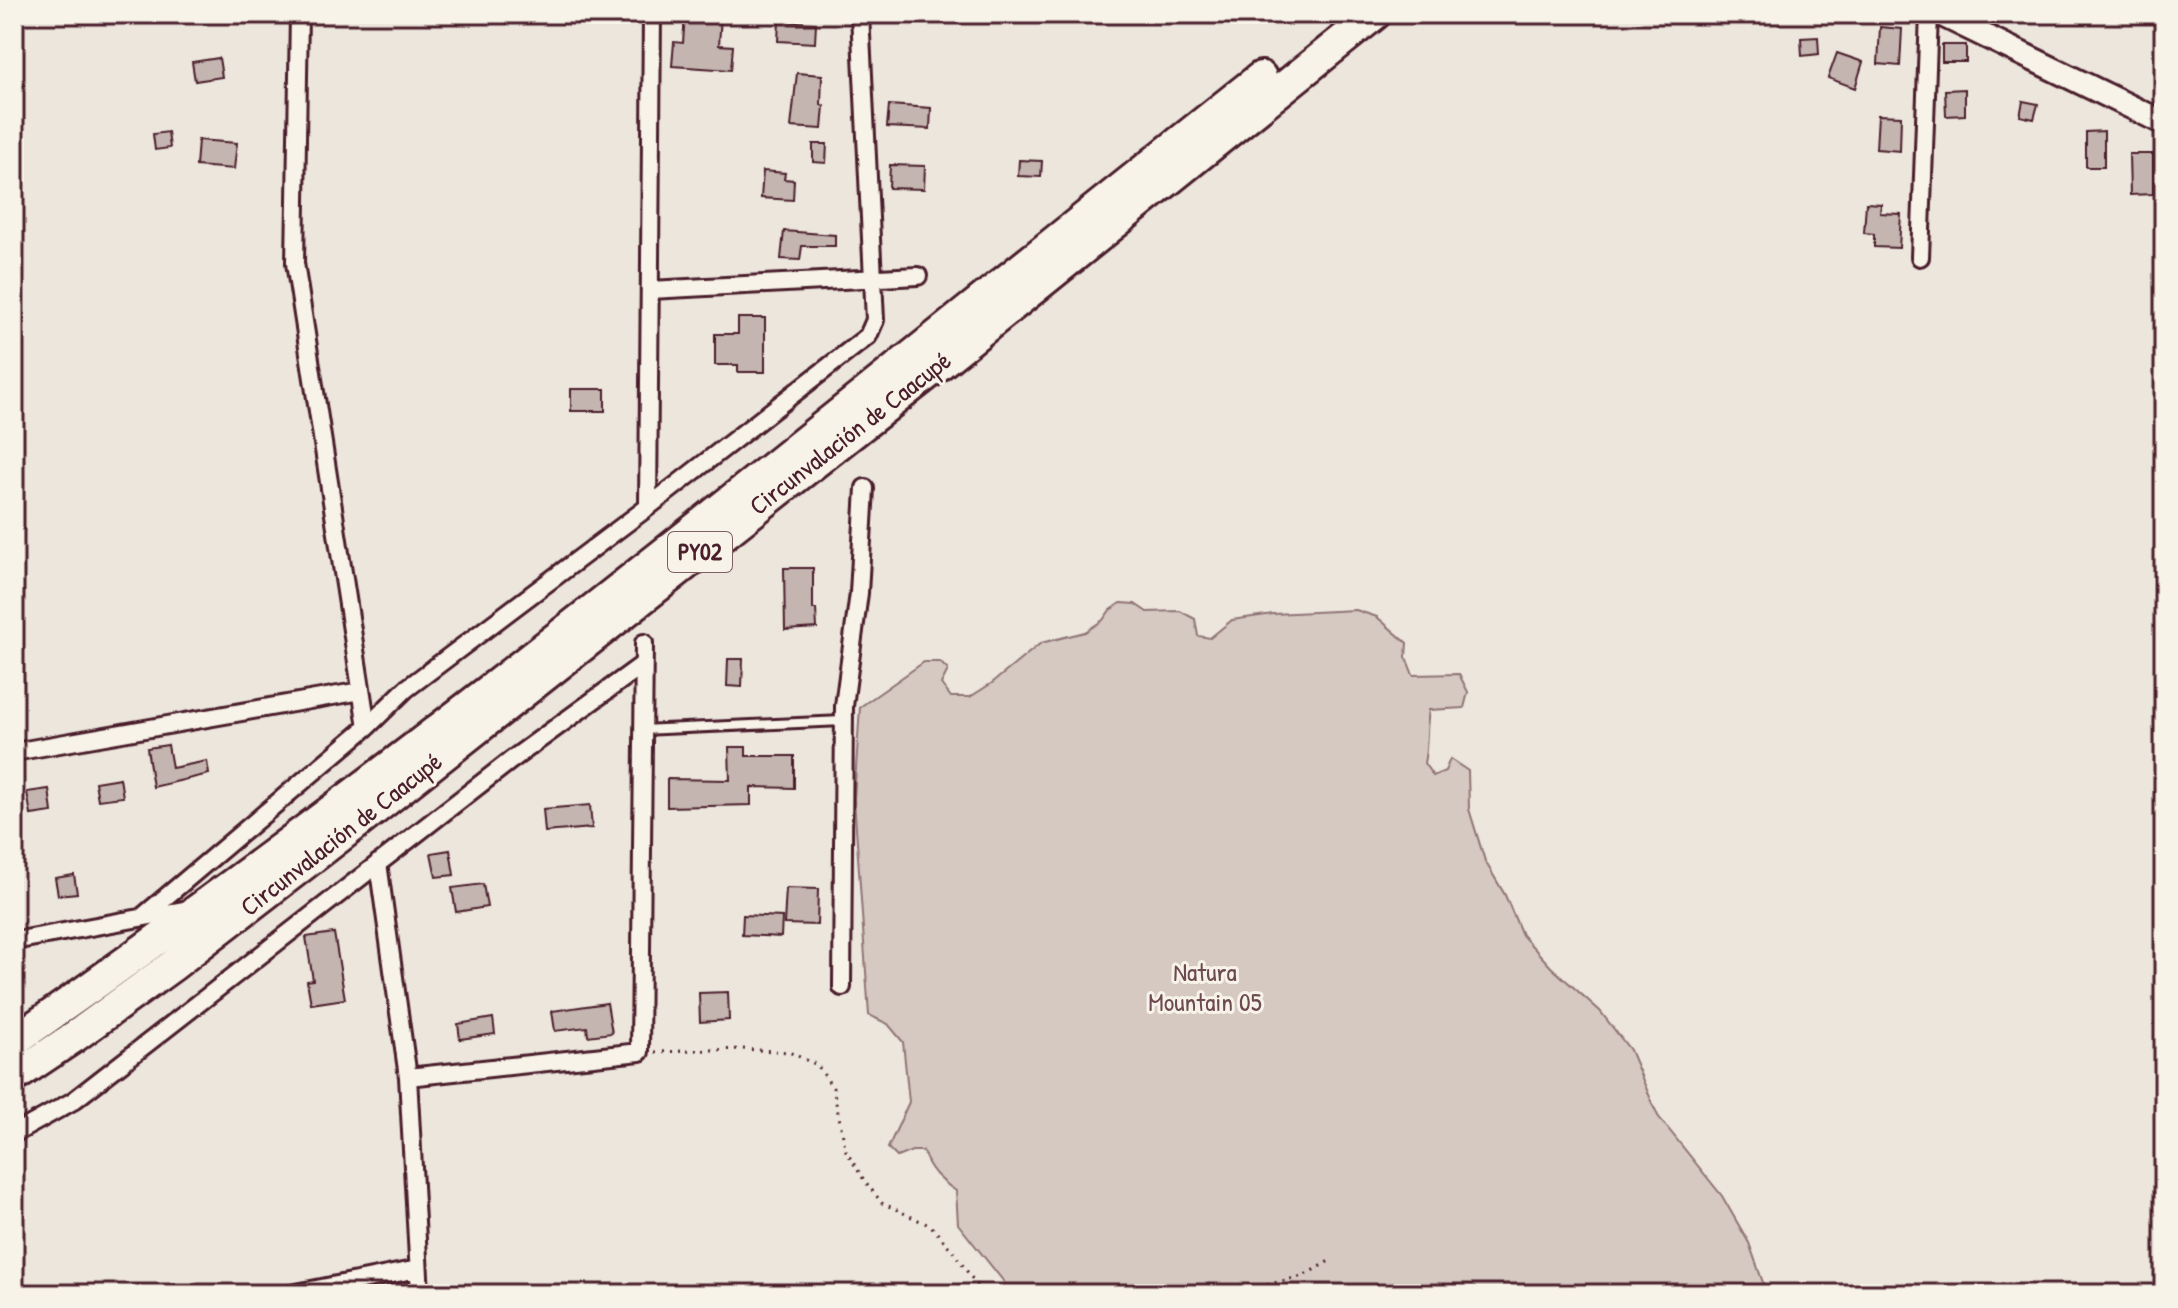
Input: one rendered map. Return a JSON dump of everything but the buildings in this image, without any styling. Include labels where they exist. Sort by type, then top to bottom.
[{"type":"highway","name":"Circunvalación de Caacupé","points":[[14,1041],[205,906],[399,761],[1341,14]]},
{"type":"highway","name":"Circunvalación de Caacupé","points":[[14,1077],[172,966],[360,821],[930,372],[1375,14]]},
{"type":"street","points":[[299,14],[295,263],[367,727]]},
{"type":"street","points":[[648,507],[652,14]]},
{"type":"street","points":[[142,917],[367,727],[406,689],[868,336],[875,320],[860,14]]},
{"type":"street","points":[[1920,257],[1929,14]]},
{"type":"street","points":[[1940,14],[2164,123]]},
{"type":"street","points":[[650,290],[918,276]]},
{"type":"street","points":[[842,987],[844,721],[859,593],[865,488]]},
{"type":"street","points":[[408,1077],[640,1052],[644,643]]},
{"type":"street","points":[[14,1134],[73,1101],[510,761],[642,665]]},
{"type":"street","points":[[14,752],[361,691]]},
{"type":"street","points":[[378,863],[408,1077],[420,1294]]},
{"type":"street","points":[[14,941],[205,906]]},
{"type":"street","points":[[291,1294],[418,1269]]},
{"type":"lane","points":[[641,730],[844,721]]},
{"type":"path","points":[[640,1052],[742,1049],[789,1052],[817,1065],[833,1088],[846,1151],[864,1180],[882,1203],[931,1226],[983,1294]]},
{"type":"path","points":[[1228,1294],[1303,1276],[1331,1260]]},
{"type":"green space","name":"Natura Mountain 05","points":[[1121,603],[1135,604],[1147,612],[1180,611],[1195,619],[1198,636],[1210,638],[1232,620],[1273,614],[1356,610],[1377,617],[1407,643],[1406,657],[1413,675],[1459,674],[1468,692],[1464,708],[1429,710],[1424,763],[1433,776],[1445,771],[1450,759],[1468,771],[1469,809],[1485,861],[1505,895],[1522,935],[1551,967],[1600,1011],[1630,1050],[1658,1116],[1722,1196],[1749,1243],[1767,1294],[1008,1294],[1004,1282],[958,1224],[956,1191],[936,1174],[923,1151],[912,1151],[897,1157],[888,1148],[909,1102],[903,1042],[888,1024],[869,1015],[854,799],[860,707],[924,662],[940,662],[948,670],[941,684],[951,697],[970,697],[1041,643],[1085,632]]}]
